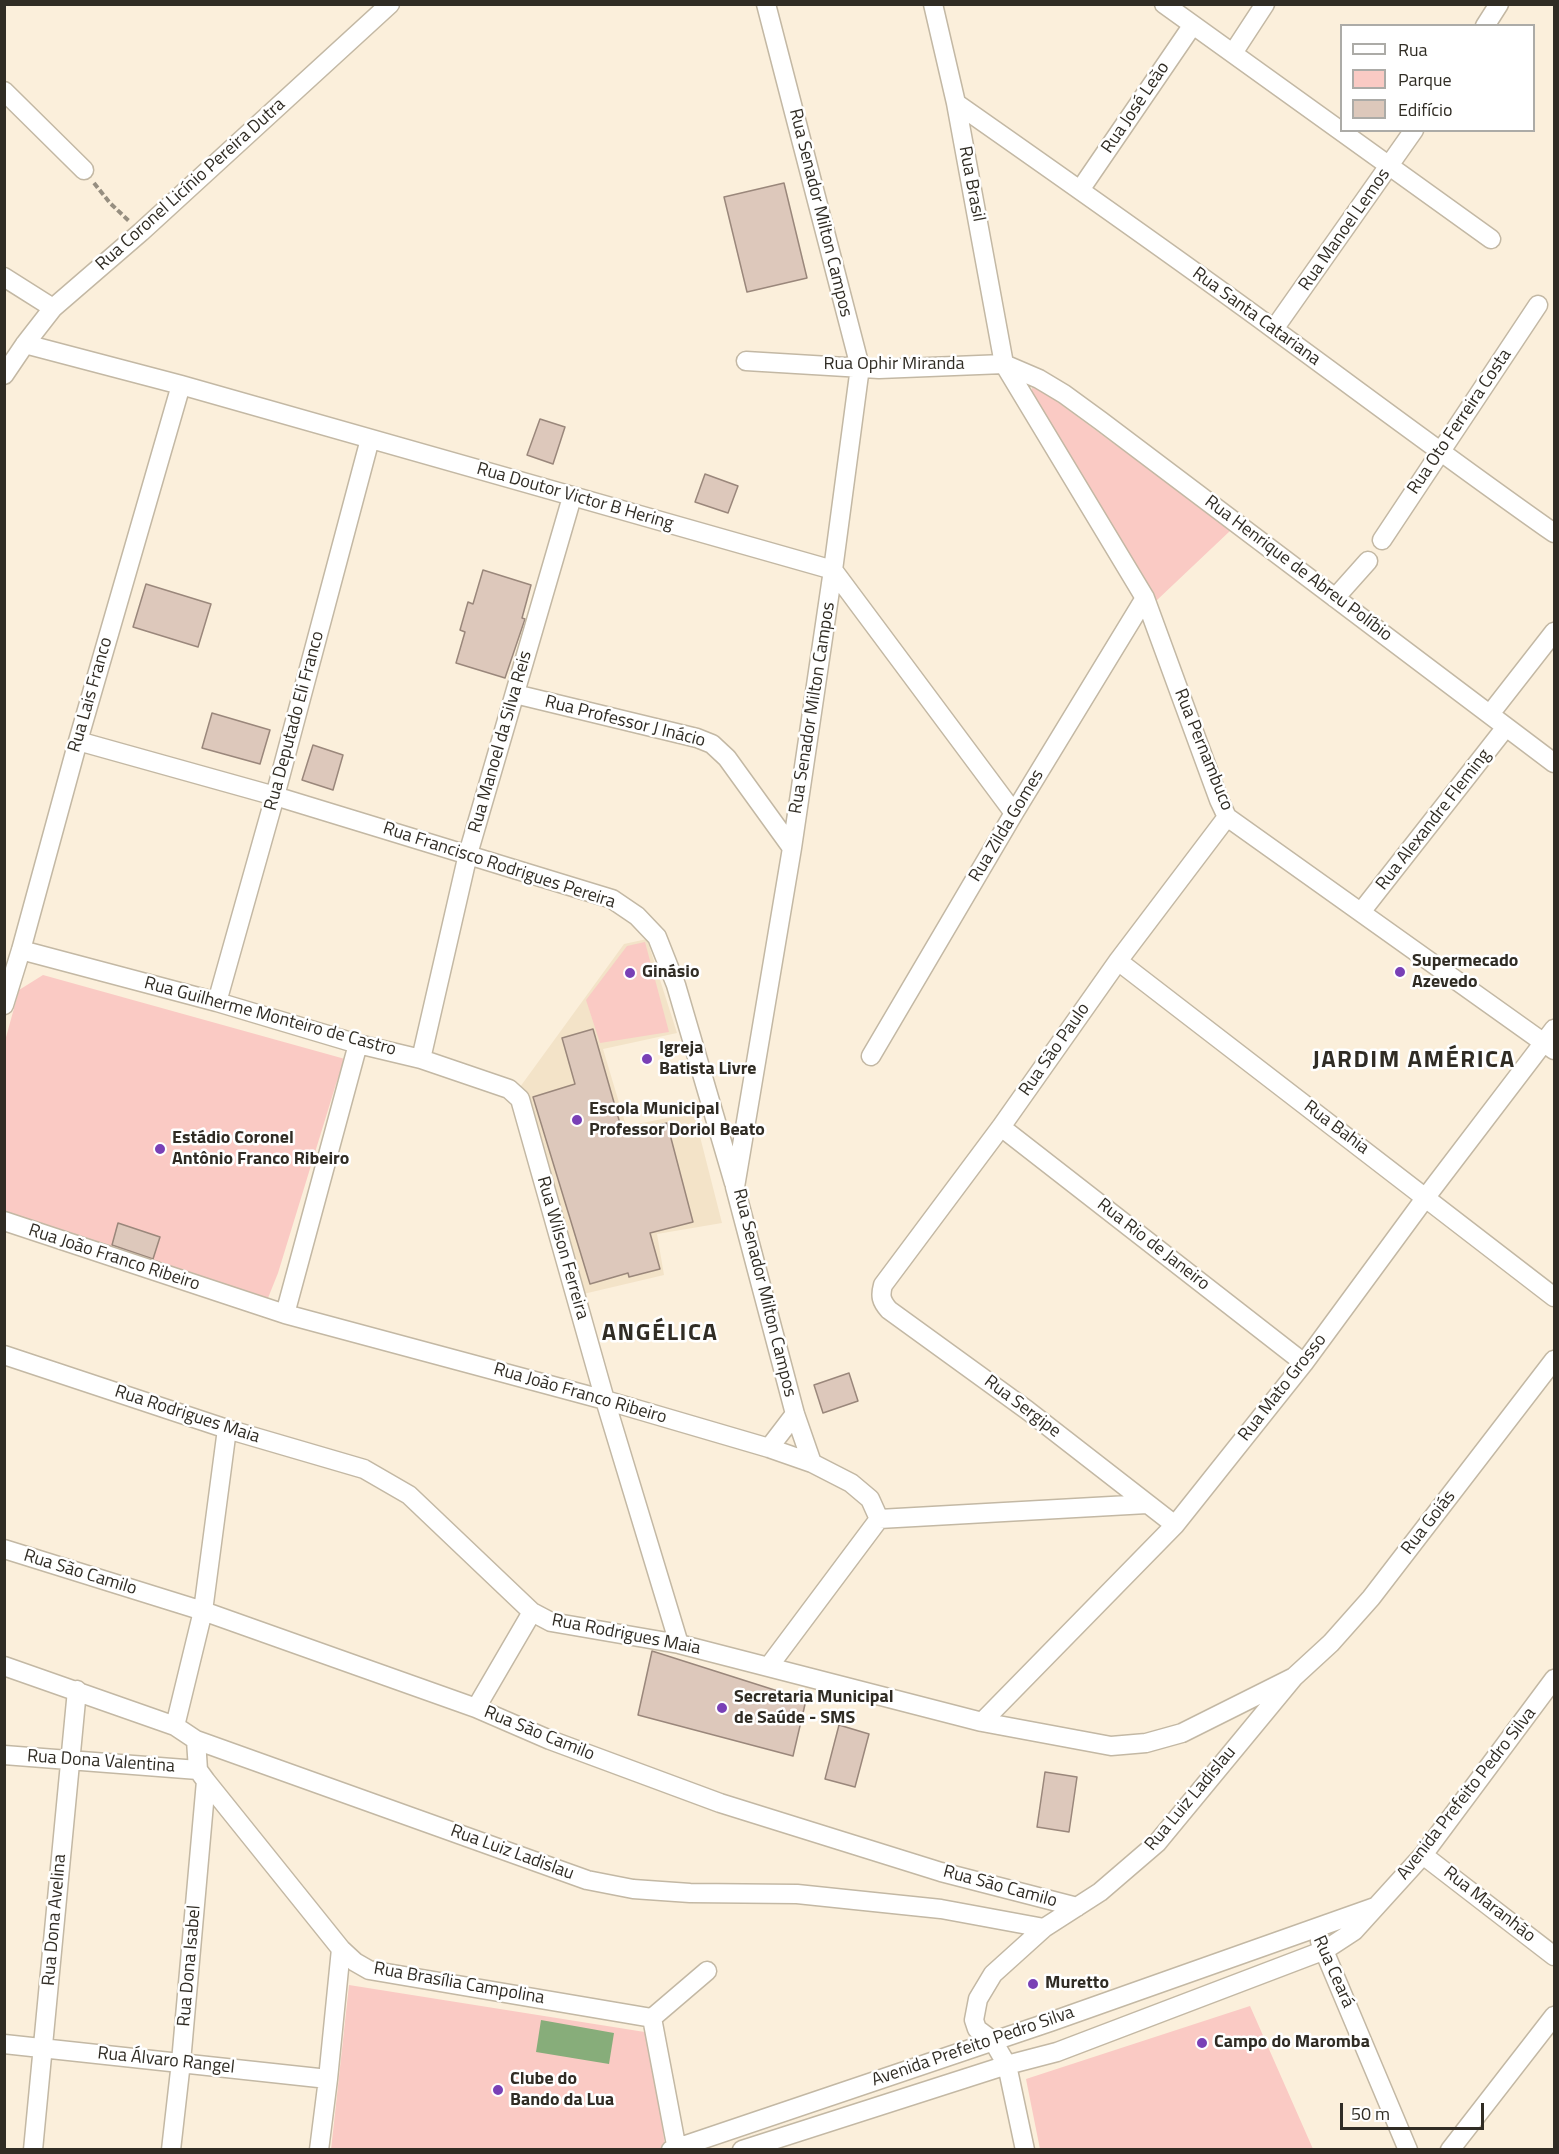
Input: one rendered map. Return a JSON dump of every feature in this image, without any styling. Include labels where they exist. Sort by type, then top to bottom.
[{"type":"street","name":"Rua Senador Milton Campos","points":[[766,4],[860,368],[792,848],[735,1187],[795,1414],[812,1464]]},
{"type":"street","name":"Rua Brasil","points":[[933,4],[956,103],[1005,364]]},
{"type":"street","points":[[1164,4],[1340,132]]},
{"type":"street","points":[[1233,54],[1265,4]]},
{"type":"street","points":[[1486,24],[1499,4]]},
{"type":"street","name":"Rua Coronel Licínio Pereira Dutra","points":[[4,375],[54,308],[141,232],[382,7]]},
{"type":"street","name":"Rua José Leão","points":[[1080,190],[1192,26]]},
{"type":"street","points":[[4,91],[84,170]]},
{"type":"street","name":"Rua Santa Catariana","points":[[956,103],[1274,329],[1441,453],[1554,533]]},
{"type":"street","points":[[1341,132],[1491,238]]},
{"type":"street","name":"Rua Manoel Lemos","points":[[1274,329],[1413,132]]},
{"type":"street","points":[[4,277],[54,308]]},
{"type":"street","name":"Rua Oto Ferreira Costa","points":[[1382,540],[1538,305]]},
{"type":"street","name":"Rua Doutor Victor B Hering","points":[[25,344],[181,385],[833,570]]},
{"type":"street","name":"Rua Ophir Miranda","points":[[746,361],[879,369],[1005,364],[1039,379]]},
{"type":"street","name":"Rua Pernambuco","points":[[1005,364],[1145,598],[1227,817],[1551,1040]]},
{"type":"street","name":"Rua Henrique de Abreu Políbio","points":[[1039,379],[1101,421],[1554,763]]},
{"type":"street","name":"Rua Lais Franco","points":[[4,1005],[14,960],[181,385]]},
{"type":"street","name":"Rua Deputado Eli Franco","points":[[217,1002],[275,796],[370,439]]},
{"type":"street","name":"Rua Manoel da Silva Reis","points":[[421,1059],[468,854],[572,497]]},
{"type":"street","points":[[1335,598],[1368,561]]},
{"type":"street","points":[[833,570],[1014,813]]},
{"type":"street","name":"Rua Zilda Gomes","points":[[871,1056],[1014,813],[1145,598]]},
{"type":"street","points":[[1490,714],[1554,632]]},
{"type":"street","name":"Rua Professor J Inácio","points":[[515,694],[698,738],[712,744],[727,758],[792,848]]},
{"type":"street","name":"Rua Alexandre Fleming","points":[[1362,912],[1506,727]]},
{"type":"street","name":"Rua Francisco Rodrigues Pereira","points":[[78,741],[275,796],[612,899],[637,916],[657,937],[676,985],[735,1187]]},
{"type":"street","name":"Rua São Paulo","points":[[883,1285],[1001,1127],[1118,961],[1227,817]]},
{"type":"street","name":"Rua Guilherme Monteiro de Castro","points":[[14,960],[217,1002],[358,1044],[421,1059],[509,1089],[516,1094]]},
{"type":"street","name":"Rua Bahia","points":[[1118,961],[1554,1297]]},
{"type":"street","name":"Rua Mato Grosso","points":[[982,1722],[1175,1525],[1304,1363],[1426,1197],[1551,1040]]},
{"type":"street","points":[[285,1314],[358,1044]]},
{"type":"street","name":"Rua Wilson Ferreira","points":[[516,1094],[520,1099],[605,1400],[680,1644]]},
{"type":"street","name":"Rua Rio de Janeiro","points":[[1001,1127],[1304,1363]]},
{"type":"street","name":"Rua João Franco Ribeiro","points":[[4,1221],[285,1314],[605,1400],[769,1448],[812,1464],[851,1483],[870,1499],[879,1519]]},
{"type":"street","name":"Rua Sergipe","points":[[883,1285],[882,1302],[889,1310],[1027,1410],[1175,1525]]},
{"type":"street","name":"Rua Rodrigues Maia","points":[[4,1355],[227,1429],[364,1469],[409,1495],[532,1612],[551,1622],[680,1644],[982,1722],[1110,1746],[1146,1743],[1182,1733],[1294,1677]]},
{"type":"street","name":"Rua Goiás","points":[[1294,1677],[1331,1643],[1371,1598],[1554,1360]]},
{"type":"street","name":"Rua Senador Milton Campos","points":[[769,1448],[795,1414]]},
{"type":"street","points":[[175,1726],[203,1611],[227,1429]]},
{"type":"street","points":[[769,1666],[879,1519],[1147,1504]]},
{"type":"street","name":"Rua São Camilo","points":[[4,1549],[203,1611],[476,1708],[550,1740],[720,1803],[942,1872],[1077,1907]]},
{"type":"street","points":[[476,1708],[532,1612]]},
{"type":"street","name":"Rua Luiz Ladislau","points":[[4,1666],[175,1726],[196,1740],[587,1880],[633,1889],[690,1893],[797,1894],[941,1909],[1044,1928]]},
{"type":"street","name":"Rua Luiz Ladislau","points":[[993,2041],[977,2029],[974,2020],[978,1998],[993,1974],[1044,1928],[1100,1892],[1157,1843],[1294,1677]]},
{"type":"street","name":"Avenida Prefeito Pedro Silva","points":[[742,2150],[1007,2065],[1057,2052],[1325,1950],[1354,1931],[1424,1855],[1554,1679]]},
{"type":"street","name":"Rua Dona Avelina","points":[[33,2150],[77,1690]]},
{"type":"street","name":"Rua Dona Isabel","points":[[171,2150],[182,2062],[202,1776],[196,1740]]},
{"type":"street","name":"Rua Dona Valentina","points":[[4,1755],[69,1760],[202,1776]]},
{"type":"street","name":"Rua Brasília Campolina","points":[[202,1776],[341,1949],[355,1962],[369,1970],[652,2018]]},
{"type":"street","name":"Rua Maranhão","points":[[1424,1855],[1554,1956]]},
{"type":"street","name":"Avenida Prefeito Pedro Silva","points":[[675,2149],[993,2041],[1377,1906]]},
{"type":"street","name":"Rua Ceará","points":[[1314,1928],[1408,2150]]},
{"type":"street","points":[[319,2150],[341,1949]]},
{"type":"street","points":[[675,2149],[652,2018],[707,1971]]},
{"type":"street","points":[[1450,2150],[1554,2016]]},
{"type":"street","points":[[993,2041],[1007,2065],[1025,2150]]},
{"type":"street","name":"Rua Álvaro Rangel","points":[[4,2044],[328,2079]]},
{"type":"path","points":[[84,170],[110,203],[141,232]]},
{"type":"shaded area","name":"Escola Municipal Professor Doriol Beato","points":[[647,939],[677,1033],[603,1049],[626,1126],[694,1113],[722,1223],[657,1234],[664,1275],[579,1295],[520,1087],[624,944]]},
{"type":"shaded area","points":[[541,2020],[614,2033],[609,2064],[536,2052]]},
{"type":"green space","points":[[1032,388],[1040,389],[1231,530],[1156,601],[1031,395]]},
{"type":"green space","name":"Ginásio","points":[[645,942],[669,1032],[600,1043],[586,1000],[627,946]]},
{"type":"green space","name":"Estádio Coronel Antônio Franco Ribeiro","points":[[43,975],[345,1059],[278,1273],[268,1298],[5,1215],[5,1041],[19,990]]},
{"type":"green space","name":"Clube do Bando da Lua","points":[[349,1985],[651,2033],[665,2147],[657,2150],[331,2150]]},
{"type":"green space","name":"Campo do Maromba","points":[[1250,2006],[1313,2149],[1040,2149],[1026,2079]]},
{"type":"building","points":[[784,183],[807,278],[747,292],[724,197]]},
{"type":"building","points":[[540,419],[565,427],[553,464],[527,455]]},
{"type":"building","points":[[705,474],[738,486],[728,513],[695,502]]},
{"type":"building","points":[[483,570],[531,585],[522,618],[525,619],[505,678],[456,663],[465,632],[460,630],[468,602],[473,604]]},
{"type":"building","points":[[146,584],[211,604],[198,647],[133,627]]},
{"type":"building","points":[[212,713],[270,730],[260,764],[202,748]]},
{"type":"building","points":[[313,745],[343,755],[333,790],[302,780]]},
{"type":"building","points":[[593,1029],[623,1134],[667,1123],[693,1222],[650,1233],[660,1269],[629,1277],[628,1273],[590,1284],[533,1097],[575,1084],[562,1038]]},
{"type":"building","points":[[118,1223],[160,1237],[153,1259],[112,1245]]},
{"type":"building","points":[[849,1373],[858,1401],[823,1413],[814,1385]]},
{"type":"building","name":"Secretaria Municipal de Saúde - SMS","points":[[652,1651],[806,1700],[793,1756],[638,1715]]},
{"type":"building","points":[[839,1725],[869,1734],[855,1787],[825,1779]]},
{"type":"building","points":[[1045,1772],[1077,1777],[1069,1832],[1037,1827]]},
{"type":"place","name":"Supermecado Azevedo","points":[[1400,972]]},
{"type":"place","name":"Ginásio","points":[[630,973]]},
{"type":"place","name":"Igreja Batista Livre","points":[[647,1059]]},
{"type":"place","name":"Escola Municipal Professor Doriol Beato","points":[[577,1120]]},
{"type":"place","name":"Estádio Coronel Antônio Franco Ribeiro","points":[[160,1149]]},
{"type":"place","name":"Secretaria Municipal de Saúde - SMS","points":[[722,1708]]},
{"type":"place","name":"Muretto","points":[[1033,1984]]},
{"type":"place","name":"Campo do Maromba","points":[[1202,2043]]},
{"type":"place","name":"Clube do Bando da Lua","points":[[498,2090]]},
{"type":"district","name":"JARDIM AMÉRICA","points":[[1414,1061]]},
{"type":"district","name":"ANGÉLICA","points":[[660,1334]]}]
